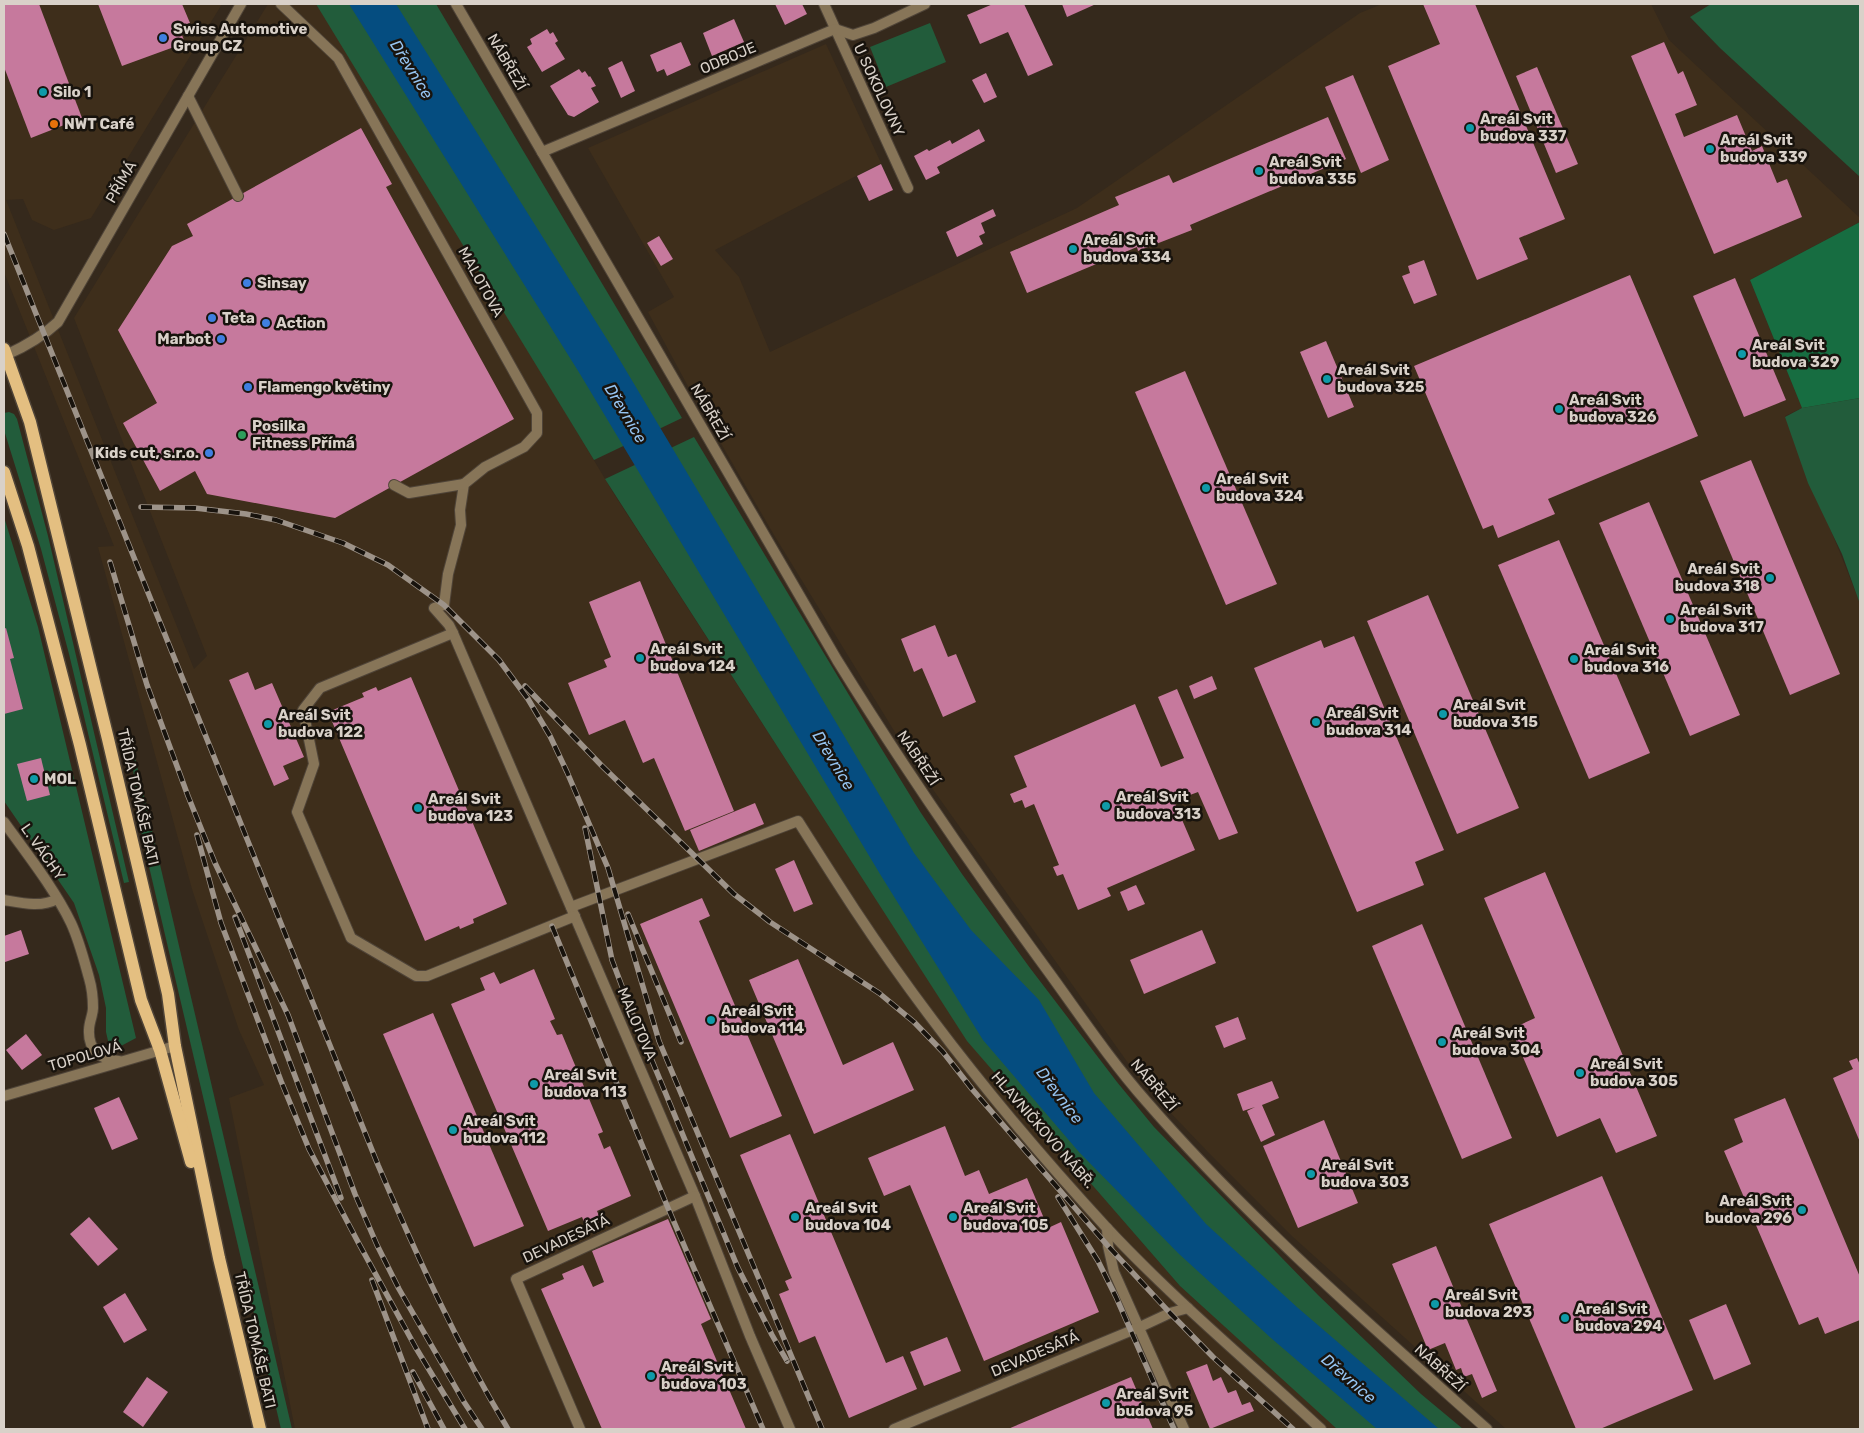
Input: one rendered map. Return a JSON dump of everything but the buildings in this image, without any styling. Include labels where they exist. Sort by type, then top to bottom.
[{"type":"main road","name":"TŘÍDA TOMÁŠE BATI","points":[[5,353],[30,422],[108,739],[168,994],[175,1046],[219,1258],[260,1429]]},
{"type":"main road","name":"TŘÍDA TOMÁŠE BATI","points":[[4,472],[28,546],[75,726],[141,1000],[160,1050],[219,1258]]},
{"type":"street","name":"PŘÍMÁ","points":[[5,353],[33,342],[58,322],[241,4]]},
{"type":"street","name":"MALOTOVA","points":[[281,4],[338,58],[537,413],[537,433],[524,447],[485,467],[464,484],[460,510],[461,525],[448,574],[444,605],[434,608],[453,633],[695,1196],[750,1336],[790,1429]]},
{"type":"street","name":"NÁBŘEŽÍ","points":[[456,4],[790,580],[876,724],[1017,929],[1100,1043],[1145,1100],[1254,1217],[1337,1296],[1486,1429]]},
{"type":"street","name":"U SOKOLOVNY","points":[[824,4],[908,188]]},
{"type":"street","points":[[835,29],[853,35],[874,28],[924,4]]},
{"type":"street","name":"ODBOJE","points":[[542,152],[835,29]]},
{"type":"street","points":[[188,96],[238,196]]},
{"type":"street","points":[[394,485],[409,493],[464,484]]},
{"type":"street","points":[[453,633],[320,688],[303,710],[314,764],[298,812],[351,938],[416,976],[428,976],[573,912]]},
{"type":"street","name":"L. VÁCHY","points":[[4,822],[72,924],[93,994],[93,1010],[89,1029],[91,1045],[100,1056],[108,1060],[119,1061]]},
{"type":"street","name":"HLAVNIČKOVO NÁBŘ.","points":[[573,912],[798,822],[856,912],[935,1022],[1008,1114],[1108,1228],[1188,1308],[1321,1429]]},
{"type":"street","points":[[4,900],[23,904],[37,904],[57,899]]},
{"type":"street","name":"TOPOLOVÁ","points":[[4,1096],[175,1046]]},
{"type":"street","name":"DEVADESÁTÁ","points":[[580,1429],[516,1279],[695,1196]]},
{"type":"street","points":[[1108,1228],[1108,1246],[1114,1272],[1184,1429]]},
{"type":"street","name":"DEVADESÁTÁ","points":[[894,1429],[1170,1313],[1188,1308]]},
{"type":"shaded area","points":[[4,4],[222,4],[91,218],[54,230],[32,220],[23,199],[6,200],[194,669],[207,656],[74,318],[268,4],[322,4],[614,494],[967,1040],[1180,1286],[1338,1429],[295,1429],[229,1098],[264,1085],[239,1030],[192,889],[98,547],[114,546],[4,272]]},
{"type":"shaded area","points":[[1382,4],[1651,4],[1669,40],[1860,218],[1860,222],[1750,280],[1802,408],[1785,416],[1860,603],[1860,1429],[1506,1429],[1293,1237],[1207,1151],[1143,1084],[912,760],[774,535],[690,390],[648,312],[674,297],[588,148],[826,44],[881,163],[715,250],[739,277],[770,352],[1077,208],[1360,13]]},
{"type":"green space","points":[[316,4],[436,4],[682,418],[594,460]]},
{"type":"green space","points":[[1711,4],[1860,4],[1860,177],[1720,48],[1690,17]]},
{"type":"green space","points":[[930,23],[946,62],[886,87],[870,47]]},
{"type":"green space","points":[[1860,222],[1860,398],[1802,408],[1750,280]]},
{"type":"green space","points":[[1860,398],[1860,604],[1842,554],[1808,483],[1785,417],[1802,408]]},
{"type":"green space","points":[[4,413],[14,414],[17,419],[48,536],[129,882],[124,883],[69,654],[41,549],[4,430]]},
{"type":"green space","points":[[694,437],[921,813],[962,874],[1030,968],[1117,1082],[1154,1127],[1318,1295],[1421,1394],[1463,1429],[1337,1429],[1180,1286],[967,1041],[605,479]]},
{"type":"green space","points":[[4,517],[38,627],[136,1038],[121,1046],[109,1045],[106,1032],[106,1008],[99,975],[74,903],[4,801]]},
{"type":"green space","points":[[129,732],[292,1429],[281,1429],[147,858],[139,823]]},
{"type":"water","name":"Dřevnice","points":[[349,4],[396,4],[615,352],[914,853],[971,930],[1039,1000],[1094,1093],[1206,1224],[1298,1308],[1439,1429],[1377,1429],[1271,1338],[1178,1253],[1079,1152],[983,1040],[880,874],[580,374]]},
{"type":"railway","points":[[4,234],[378,1165],[438,1300],[508,1429]]},
{"type":"railway","points":[[141,507],[195,508],[246,514],[276,520],[343,543],[388,565],[444,605],[499,660],[528,699],[550,736],[608,868],[659,1041],[822,1429]]},
{"type":"railway","points":[[110,562],[147,685],[188,796],[215,863],[288,1015],[355,1194],[399,1289],[464,1402],[482,1429]]},
{"type":"railway","points":[[525,686],[601,765],[734,894],[770,922],[879,993],[914,1022],[943,1052],[972,1089],[1108,1246],[1170,1313],[1213,1357],[1293,1429]]},
{"type":"railway","points":[[585,828],[612,960],[629,1005],[738,1268],[787,1361]]},
{"type":"railway","points":[[197,835],[221,923],[309,1149],[416,1348],[465,1429]]},
{"type":"railway","points":[[628,914],[681,1042]]},
{"type":"railway","points":[[235,917],[341,1198]]},
{"type":"railway","points":[[552,926],[668,1208],[763,1429]]},
{"type":"railway","points":[[1058,1197],[1098,1261],[1116,1297],[1174,1429]]},
{"type":"railway","points":[[372,1280],[428,1429]]},
{"type":"railway","points":[[413,1372],[444,1429]]},
{"type":"place","name":"Swiss Automotive Group CZ","points":[[163,38]]},
{"type":"place","name":"Silo 1","points":[[43,92]]},
{"type":"place","name":"NWT Café","points":[[54,124]]},
{"type":"place","name":"Areál Svit budova 337","points":[[1470,128]]},
{"type":"place","name":"Areál Svit budova 339","points":[[1710,149]]},
{"type":"place","name":"Areál Svit budova 335","points":[[1259,171]]},
{"type":"place","name":"Areál Svit budova 334","points":[[1073,249]]},
{"type":"place","name":"Sinsay","points":[[247,283]]},
{"type":"place","name":"Teta","points":[[212,318]]},
{"type":"place","name":"Action","points":[[266,323]]},
{"type":"place","name":"Marbot","points":[[221,339]]},
{"type":"place","name":"Areál Svit budova 329","points":[[1742,354]]},
{"type":"place","name":"Areál Svit budova 325","points":[[1327,379]]},
{"type":"place","name":"Flamengo květiny","points":[[248,387]]},
{"type":"place","name":"Areál Svit budova 326","points":[[1559,409]]},
{"type":"place","name":"Posilka Fitness Přímá","points":[[242,435]]},
{"type":"place","name":"Kids cut, s.r.o.","points":[[209,453]]},
{"type":"place","name":"Areál Svit budova 324","points":[[1206,488]]},
{"type":"place","name":"Areál Svit budova 318","points":[[1770,578]]},
{"type":"place","name":"Areál Svit budova 317","points":[[1670,619]]},
{"type":"place","name":"Areál Svit budova 124","points":[[640,658]]},
{"type":"place","name":"Areál Svit budova 316","points":[[1574,659]]},
{"type":"place","name":"Areál Svit budova 315","points":[[1443,714]]},
{"type":"place","name":"Areál Svit budova 314","points":[[1316,722]]},
{"type":"place","name":"Areál Svit budova 122","points":[[268,724]]},
{"type":"place","name":"MOL","points":[[34,779]]},
{"type":"place","name":"Areál Svit budova 313","points":[[1106,806]]},
{"type":"place","name":"Areál Svit budova 123","points":[[418,808]]},
{"type":"place","name":"Areál Svit budova 114","points":[[711,1020]]},
{"type":"place","name":"Areál Svit budova 304","points":[[1442,1042]]},
{"type":"place","name":"Areál Svit budova 305","points":[[1580,1073]]},
{"type":"place","name":"Areál Svit budova 113","points":[[534,1084]]},
{"type":"place","name":"Areál Svit budova 112","points":[[453,1130]]},
{"type":"place","name":"Areál Svit budova 303","points":[[1311,1174]]},
{"type":"place","name":"Areál Svit budova 296","points":[[1802,1210]]},
{"type":"place","name":"Areál Svit budova 104","points":[[795,1217]]},
{"type":"place","name":"Areál Svit budova 105","points":[[953,1217]]},
{"type":"place","name":"Areál Svit budova 293","points":[[1435,1304]]},
{"type":"place","name":"Areál Svit budova 294","points":[[1565,1318]]},
{"type":"place","name":"Areál Svit budova 103","points":[[651,1376]]},
{"type":"place","name":"Areál Svit budova 95","points":[[1106,1403]]}]
